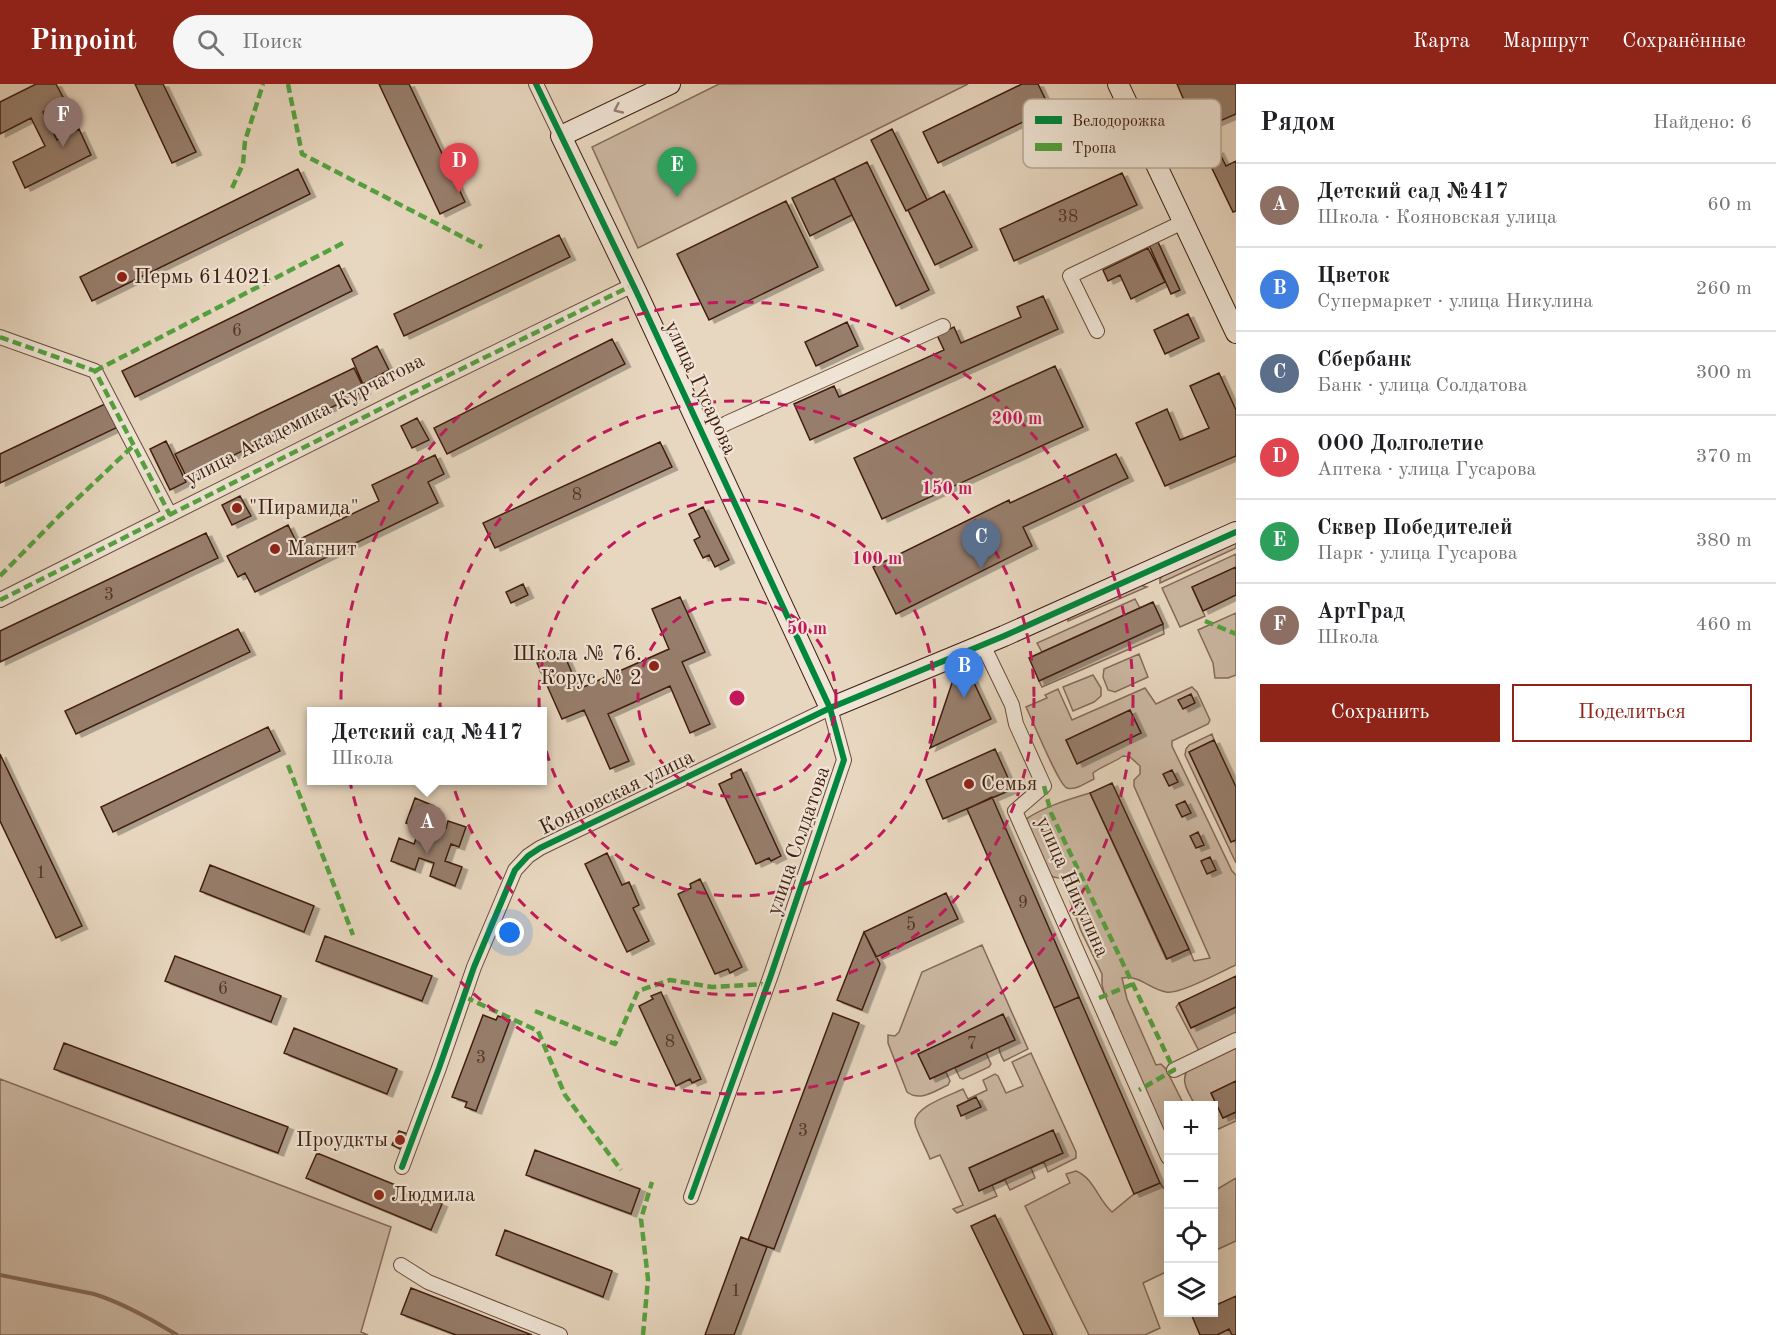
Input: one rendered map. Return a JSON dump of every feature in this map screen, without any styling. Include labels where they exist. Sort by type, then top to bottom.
[{"type":"street","name":"улица Гусарова","points":[[536,84],[633,285],[830,708]]},
{"type":"street","points":[[561,136],[670,84]]},
{"type":"street","points":[[1118,84],[1125,99]]},
{"type":"street","points":[[1158,168],[1236,333]]},
{"type":"street","points":[[1097,331],[1070,276],[1183,222]]},
{"type":"street","name":"улица Академика Курчатова","points":[[0,600],[633,285]]},
{"type":"street","points":[[704,436],[727,423],[944,326]]},
{"type":"street","points":[[0,338],[95,371],[170,515]]},
{"type":"street","points":[[830,708],[983,645],[1236,532]]},
{"type":"street","name":"улица Никулина","points":[[983,645],[1012,705],[1016,724],[1044,786],[1016,812],[1167,1155]]},
{"type":"street","name":"Кояновская улица","points":[[402,1167],[440,1068],[474,967],[515,870],[528,856],[540,848],[830,708]]},
{"type":"street","name":"улица Солдатова","points":[[691,1197],[771,975],[844,759],[830,708]]},
{"type":"street","points":[[1174,1070],[1236,1040]]},
{"type":"street","points":[[401,1265],[428,1282],[560,1335]]},
{"type":"shaded area","points":[[719,84],[968,84],[638,248],[592,147]]},
{"type":"shaded area","points":[[1236,542],[1236,548],[1160,583],[1163,575]]},
{"type":"shaded area","points":[[1236,554],[1236,567],[1192,587],[1205,616],[1180,627],[1162,588]]},
{"type":"shaded area","points":[[1140,585],[1147,587],[1068,621],[1069,616]]},
{"type":"shaded area","points":[[1135,599],[1140,608],[1042,652],[1037,643]]},
{"type":"shaded area","points":[[1236,613],[1236,675],[1228,678],[1215,678],[1213,663],[1198,630]]},
{"type":"shaded area","points":[[1163,624],[1164,634],[1042,687],[1039,681]]},
{"type":"shaded area","points":[[1139,654],[1148,677],[1115,692],[1108,690],[1103,677],[1104,669]]},
{"type":"shaded area","points":[[1093,675],[1101,688],[1101,696],[1094,702],[1073,711],[1063,687]]},
{"type":"shaded area","points":[[1192,687],[1197,692],[1210,720],[1208,724],[1172,741],[1172,746],[1232,871],[1236,875],[1236,965],[1172,992],[1160,990],[1134,978],[1122,978],[1127,999],[1156,1065],[1161,1064],[1166,1069],[1182,1101],[1164,1101],[1164,1136],[1107,1003],[1102,985],[1102,974],[1081,931],[1062,878],[1053,877],[1044,866],[1026,819],[1049,807],[1090,793],[1166,959],[1189,949],[1194,961],[1210,958],[1134,786],[1134,780],[1140,774],[1140,766],[1130,757],[1123,756],[1093,773],[1094,779],[1077,787],[1067,788],[1052,765],[1026,707],[1047,698],[1045,695],[1058,689],[1072,720],[1145,688],[1156,704]],"holes":[[[1130,710],[1141,733],[1077,763],[1066,740]]]},
{"type":"shaded area","points":[[1212,734],[1214,740],[1189,752],[1231,842],[1236,840],[1236,863],[1185,755],[1189,745]]},
{"type":"shaded area","points":[[982,945],[1028,1049],[1004,1061],[998,1044],[1002,1015],[918,1054],[930,1079],[946,1072],[950,1081],[948,1085],[928,1095],[912,1095],[907,1092],[888,1043],[888,1035],[895,1036],[899,1032],[922,972]]},
{"type":"shaded area","points":[[1179,1003],[1191,1028],[1236,1007],[1236,1033],[1199,1051],[1176,1007]]},
{"type":"shaded area","points":[[1236,1048],[1236,1081],[1211,1093],[1215,1101],[1193,1101],[1186,1088],[1187,1071]]},
{"type":"shaded area","points":[[986,1053],[991,1064],[989,1067],[963,1079],[960,1078],[955,1068]]},
{"type":"shaded area","points":[[1031,1053],[1076,1152],[1076,1158],[1048,1172],[1044,1162],[1031,1168],[1035,1178],[1010,1190],[1005,1180],[992,1185],[997,1196],[957,1213],[953,1209],[963,1205],[940,1155],[930,1159],[915,1123],[916,1117],[926,1107],[963,1089],[968,1099],[987,1090],[983,1080],[995,1074],[1006,1093],[1023,1086],[1012,1062]]},
{"type":"shaded area","points":[[0,1079],[391,1227],[361,1332],[368,1335],[0,1335]]},
{"type":"shaded area","points":[[1218,1108],[1223,1118],[1236,1112],[1236,1121],[1218,1129]]},
{"type":"shaded area","points":[[1076,1171],[1082,1174],[1112,1212],[1134,1194],[1160,1183],[1164,1189],[1164,1273],[1143,1283],[1160,1328],[1145,1335],[1089,1335],[1025,1206],[1070,1183],[1066,1174]]},
{"type":"shaded area","points":[[1236,1178],[1236,1241],[1218,1249],[1218,1209],[1218,1189]]},
{"type":"building","points":[[36,84],[56,84],[65,101],[43,112],[57,140],[79,129],[91,155],[25,188],[13,162],[45,146],[31,118],[0,134],[0,102]]},
{"type":"building","points":[[135,84],[163,84],[196,152],[172,163]]},
{"type":"building","points":[[379,84],[409,84],[465,202],[440,214]]},
{"type":"building","points":[[1022,84],[1038,84],[1045,99],[1023,99],[1023,122],[938,163],[923,132]]},
{"type":"building","points":[[1177,84],[1236,84],[1236,114],[1221,121],[1221,99],[1183,99]]},
{"type":"building","points":[[892,129],[927,200],[906,211],[871,140]]},
{"type":"building","points":[[1221,156],[1226,166],[1236,161],[1236,211],[1233,212],[1212,168],[1221,168]]},
{"type":"building","points":[[867,162],[929,290],[896,306],[834,178]]},
{"type":"building","points":[[298,169],[310,194],[92,301],[80,277]]},
{"type":"building","points":[[1122,173],[1137,205],[1014,261],[1000,229]]},
{"type":"building","points":[[834,178],[852,215],[810,236],[792,198]]},
{"type":"building","points":[[944,191],[972,247],[935,265],[908,210]]},
{"type":"building","points":[[786,201],[818,267],[709,320],[677,254]]},
{"type":"building","points":[[559,235],[570,257],[404,336],[394,314]]},
{"type":"building","points":[[1158,242],[1180,290],[1171,294],[1149,245]]},
{"type":"building","points":[[1148,248],[1165,282],[1131,299],[1120,275],[1108,281],[1103,270]]},
{"type":"building","points":[[339,265],[352,291],[135,397],[122,371]]},
{"type":"building","points":[[1043,296],[1058,329],[810,440],[794,404],[834,386],[839,397],[944,350],[937,335],[954,327],[961,343],[1021,317],[1017,307]]},
{"type":"building","points":[[1188,314],[1199,338],[1165,354],[1154,330]]},
{"type":"building","points":[[847,322],[858,346],[816,366],[805,342]]},
{"type":"building","points":[[612,339],[625,364],[447,454],[434,428]]},
{"type":"building","points":[[377,346],[389,370],[363,384],[352,359]]},
{"type":"building","points":[[1055,366],[1083,427],[882,519],[854,458]]},
{"type":"building","points":[[354,368],[365,391],[187,478],[175,454]]},
{"type":"building","points":[[1219,373],[1236,410],[1236,456],[1165,486],[1136,423],[1167,409],[1180,440],[1209,428],[1190,386]]},
{"type":"building","points":[[107,403],[118,427],[0,483],[0,454]]},
{"type":"building","points":[[417,418],[429,440],[412,448],[401,426]]},
{"type":"building","points":[[166,441],[186,482],[170,490],[150,449]]},
{"type":"building","points":[[660,442],[672,467],[495,548],[483,523]]},
{"type":"building","points":[[1116,454],[1128,478],[1023,527],[1032,546],[896,614],[873,567],[1009,500],[1010,503]]},
{"type":"building","points":[[435,455],[444,474],[428,482],[438,503],[255,592],[245,573],[238,577],[227,556],[288,525],[296,541],[379,501],[372,485]]},
{"type":"building","points":[[240,496],[251,516],[232,525],[222,505]]},
{"type":"building","points":[[703,507],[729,560],[715,567],[709,555],[703,558],[694,540],[700,537],[689,514]]},
{"type":"building","points":[[206,533],[218,558],[0,662],[0,631]]},
{"type":"building","points":[[1236,567],[1236,595],[1203,611],[1192,587]]},
{"type":"building","points":[[523,584],[528,595],[511,603],[506,592]]},
{"type":"building","points":[[680,597],[705,652],[682,662],[710,724],[690,733],[670,686],[608,714],[629,761],[610,769],[584,710],[562,719],[537,663],[563,652],[579,689],[669,649],[652,609]]},
{"type":"building","points":[[1153,602],[1163,624],[1039,681],[1029,658]]},
{"type":"building","points":[[238,629],[250,652],[76,734],[65,711]]},
{"type":"building","points":[[968,670],[991,719],[930,748],[954,677]]},
{"type":"building","points":[[1191,694],[1195,703],[1183,709],[1178,700]]},
{"type":"building","points":[[1130,710],[1141,733],[1077,764],[1066,740]]},
{"type":"building","points":[[268,727],[280,751],[113,832],[101,807]]},
{"type":"building","points":[[1214,740],[1236,787],[1236,840],[1231,842],[1189,752]]},
{"type":"building","name":"Семья","points":[[995,749],[1013,789],[943,819],[926,780]]},
{"type":"building","points":[[0,754],[82,926],[56,938],[0,821]]},
{"type":"building","points":[[741,769],[781,856],[771,861],[769,858],[756,864],[719,784],[732,778],[731,774]]},
{"type":"building","points":[[1172,770],[1178,782],[1169,786],[1163,774]]},
{"type":"building","points":[[1112,783],[1189,949],[1167,959],[1090,793]]},
{"type":"building","points":[[992,797],[1079,997],[1054,1008],[967,809]]},
{"type":"building","points":[[415,798],[434,806],[428,822],[446,828],[448,821],[466,827],[459,847],[451,844],[445,861],[462,867],[455,886],[430,876],[434,863],[419,858],[415,870],[391,861],[399,838],[414,844],[420,828],[406,823]]},
{"type":"building","points":[[1185,801],[1191,813],[1182,817],[1176,805]]},
{"type":"building","points":[[1198,832],[1204,845],[1196,848],[1190,836]]},
{"type":"building","points":[[607,853],[622,885],[629,882],[639,905],[633,908],[649,941],[627,952],[585,864]]},
{"type":"building","points":[[1210,857],[1216,870],[1207,874],[1201,861]]},
{"type":"building","points":[[210,865],[314,906],[304,932],[200,891]]},
{"type":"building","points":[[700,879],[742,967],[730,973],[728,969],[715,974],[678,894],[691,888],[690,884]]},
{"type":"building","points":[[946,893],[958,919],[876,957],[864,932]]},
{"type":"building","points":[[864,932],[880,964],[862,1010],[837,1000]]},
{"type":"building","points":[[325,936],[432,976],[422,1001],[316,961]]},
{"type":"building","points":[[175,956],[281,996],[271,1022],[165,981]]},
{"type":"building","points":[[1236,976],[1236,1007],[1191,1028],[1179,1003]]},
{"type":"building","points":[[661,992],[701,1079],[692,1083],[690,1079],[676,1086],[639,1006],[653,999],[651,996]]},
{"type":"building","points":[[1079,997],[1160,1183],[1134,1194],[1054,1008]]},
{"type":"building","points":[[833,1013],[859,1023],[774,1249],[748,1240]]},
{"type":"building","points":[[1003,1014],[1015,1040],[930,1079],[918,1054]]},
{"type":"building","points":[[483,1015],[496,1020],[498,1016],[510,1020],[476,1111],[465,1107],[467,1102],[452,1097]]},
{"type":"building","points":[[294,1028],[397,1069],[387,1094],[284,1053]]},
{"type":"building","points":[[64,1043],[288,1127],[278,1153],[54,1069]]},
{"type":"building","points":[[1236,1081],[1236,1112],[1223,1118],[1218,1108],[1218,1101],[1215,1101],[1211,1093]]},
{"type":"building","points":[[976,1097],[981,1107],[961,1116],[957,1106]]},
{"type":"building","points":[[1053,1130],[1063,1153],[979,1191],[969,1168]]},
{"type":"building","name":"Проудкты","points":[[399,1131],[408,1134],[402,1150],[392,1145]]},
{"type":"building","points":[[535,1150],[640,1189],[631,1214],[526,1175]]},
{"type":"building","points":[[317,1153],[442,1204],[431,1230],[306,1178]]},
{"type":"building","points":[[995,1215],[1053,1335],[1024,1335],[971,1226]]},
{"type":"building","points":[[505,1230],[612,1271],[603,1297],[496,1255]]},
{"type":"building","points":[[741,1237],[767,1247],[734,1335],[705,1335]]},
{"type":"building","points":[[411,1288],[532,1335],[456,1335],[401,1314]]},
{"type":"building","points":[[1236,1296],[1236,1335],[1232,1335],[1229,1329],[1217,1335],[1200,1335],[1192,1317],[1218,1317],[1218,1304]]},
{"type":"waterway","points":[[0,1275],[94,1294],[137,1312],[177,1335]]},
{"type":"marked path","points":[[232,188],[243,164],[245,141],[263,84]]},
{"type":"marked path","points":[[288,84],[302,154],[482,247]]},
{"type":"marked path","points":[[95,371],[345,242]]},
{"type":"marked path","points":[[0,600],[633,285]]},
{"type":"marked path","points":[[0,337],[95,371],[170,515]]},
{"type":"marked path","points":[[0,576],[134,445]]},
{"type":"marked path","points":[[1205,621],[1236,634]]},
{"type":"marked path","points":[[288,765],[353,935]]},
{"type":"marked path","points":[[1044,786],[1051,813],[1174,1070],[1139,1090]]},
{"type":"marked path","points":[[535,1011],[615,1044],[638,991],[670,980],[712,987],[767,984]]},
{"type":"marked path","points":[[1099,998],[1133,984]]},
{"type":"marked path","points":[[465,997],[538,1031],[565,1095],[621,1170]]},
{"type":"marked path","points":[[643,1335],[648,1279],[641,1219],[652,1182]]},
{"type":"cycle path","points":[[536,84],[637,293],[830,708],[844,760],[771,975],[691,1197]]},
{"type":"cycle path","points":[[402,1167],[474,967],[515,870],[528,856],[540,848],[830,708],[1004,636],[1236,532]]},
{"type":"place","name":"АртГрад","points":[[63,147]]},
{"type":"place","name":"ООО Долголетие","points":[[459,193]]},
{"type":"place","name":"Сквер Победителей","points":[[677,197]]},
{"type":"place","name":"Пермь 614021","points":[[122,277]]},
{"type":"place","name":"\"Пирамида\"","points":[[237,508]]},
{"type":"place","name":"Магнит","points":[[275,549]]},
{"type":"place","name":"Сбербанк","points":[[981,569]]},
{"type":"place","name":"Школа № 76. Корус № 2","points":[[654,666]]},
{"type":"place","name":"Цветок","points":[[964,698]]},
{"type":"place","name":"Семья","points":[[969,784]]},
{"type":"place","name":"Детский сад №417","points":[[427,854]]},
{"type":"place","name":"Проудкты","points":[[400,1140]]},
{"type":"place","name":"Людмила","points":[[379,1195]]}]
